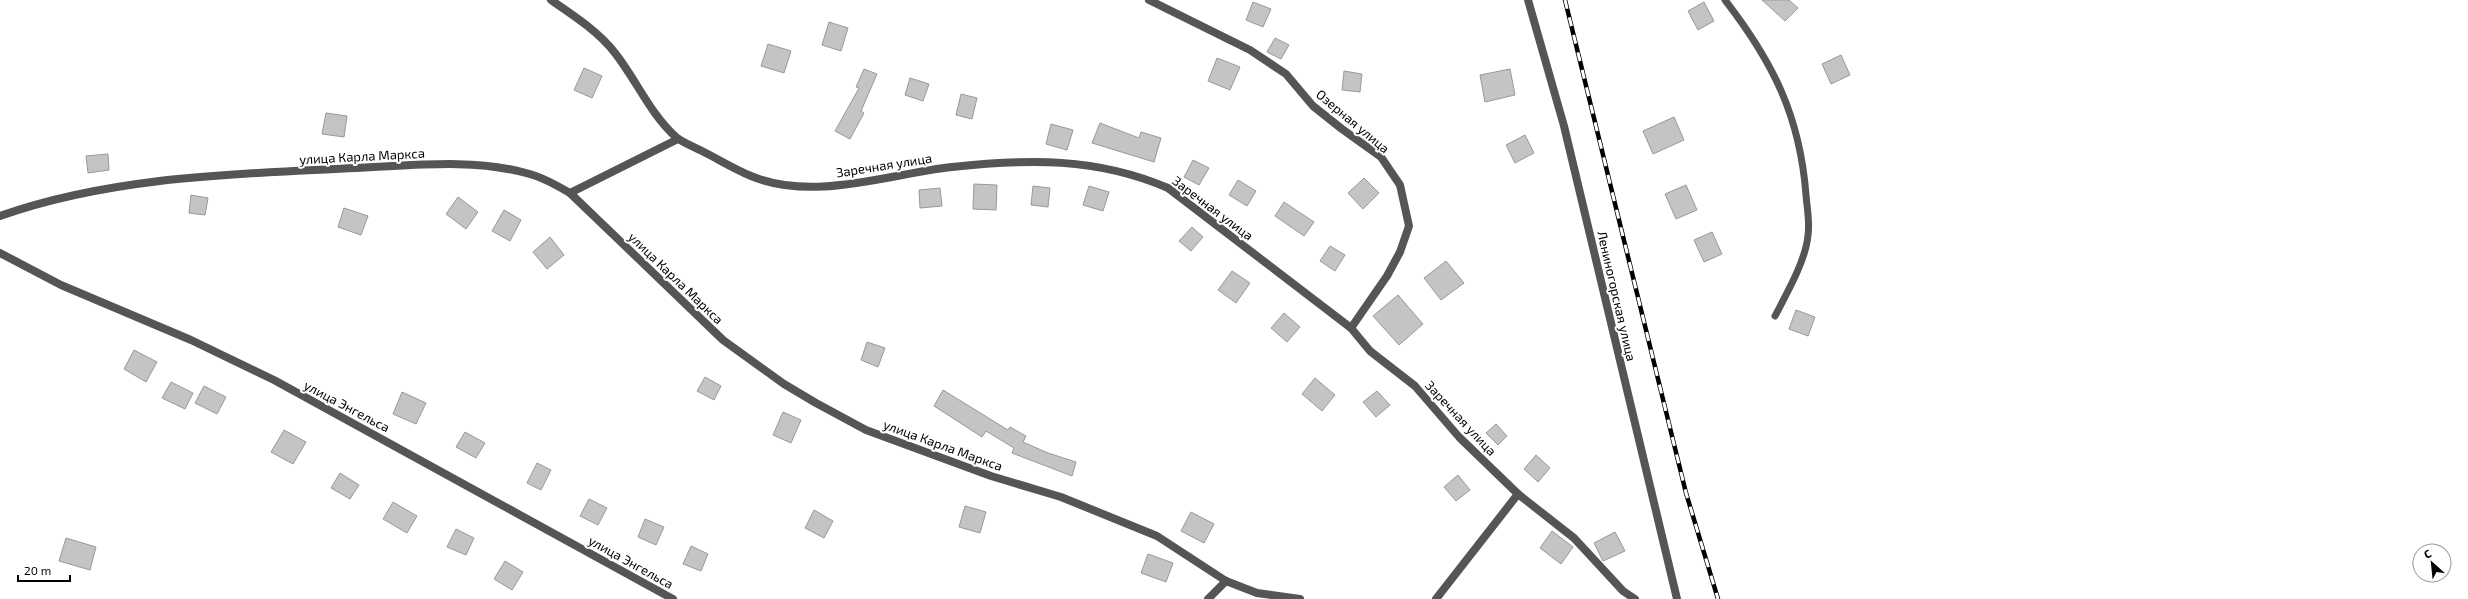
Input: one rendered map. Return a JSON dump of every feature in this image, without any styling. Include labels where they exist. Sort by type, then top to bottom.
[{"type":"street","name":"Заречная улица","points":[[551,0],[591,30],[615,53],[645,100],[662,123],[678,139],[752,177],[792,186],[844,185],[951,167],[1028,162],[1072,162],[1137,174],[1168,188],[1351,328],[1370,351],[1415,386],[1459,437],[1518,494],[1574,538],[1623,591],[1635,599]]},
{"type":"street","name":"Озерная улица","points":[[1149,0],[1250,50],[1286,74],[1313,106],[1342,130],[1381,157],[1400,185],[1409,226],[1407,233],[1400,252],[1387,276],[1351,328]]},
{"type":"street","name":"Лениногорская улица","points":[[1528,0],[1564,126],[1677,599]]},
{"type":"street","points":[[570,193],[678,139]]},
{"type":"street","name":"улица Карла Маркса","points":[[0,216],[31,205],[76,194],[180,178],[443,164],[500,168],[526,173],[552,183],[570,193],[723,340],[784,384],[816,403],[866,430],[991,476],[1061,497],[1137,527],[1157,536],[1226,581],[1257,592],[1300,599]]},
{"type":"street","name":"улица Энгельса","points":[[0,253],[61,285],[191,340],[274,380],[673,599]]},
{"type":"street","points":[[1436,599],[1518,494]]},
{"type":"street","points":[[1208,599],[1226,581]]},
{"type":"lane","points":[[1725,0],[1752,35],[1777,78],[1797,130],[1805,187],[1808,235],[1794,279],[1775,316]]},
{"type":"building","points":[[1762,0],[1789,0],[1798,8],[1785,21]]},
{"type":"building","points":[[1253,2],[1271,9],[1263,27],[1246,20]]},
{"type":"building","points":[[1704,2],[1714,21],[1698,30],[1688,11]]},
{"type":"building","points":[[829,22],[848,28],[841,51],[822,45]]},
{"type":"building","points":[[1275,38],[1289,45],[1281,59],[1267,52]]},
{"type":"building","points":[[768,44],[791,51],[784,73],[761,66]]},
{"type":"building","points":[[1841,55],[1850,75],[1831,84],[1822,64]]},
{"type":"building","points":[[1217,58],[1240,67],[1230,90],[1208,81]]},
{"type":"building","points":[[584,68],[602,76],[592,98],[574,90]]},
{"type":"building","points":[[864,69],[877,74],[861,111],[864,113],[850,139],[835,131],[859,88],[856,87]]},
{"type":"building","points":[[1510,69],[1515,95],[1485,102],[1480,75]]},
{"type":"building","points":[[1344,71],[1362,74],[1360,92],[1342,90]]},
{"type":"building","points":[[910,78],[929,84],[923,101],[905,95]]},
{"type":"building","points":[[961,94],[977,98],[972,119],[956,115]]},
{"type":"building","points":[[326,113],[347,116],[344,137],[322,134]]},
{"type":"building","points":[[1674,117],[1684,140],[1653,154],[1643,131]]},
{"type":"building","points":[[1100,123],[1139,138],[1141,132],[1161,138],[1154,162],[1092,143]]},
{"type":"building","points":[[1051,124],[1073,130],[1067,150],[1046,144]]},
{"type":"building","points":[[1525,135],[1534,153],[1515,163],[1506,145]]},
{"type":"building","points":[[108,154],[109,170],[88,173],[86,156]]},
{"type":"building","points":[[1193,160],[1209,168],[1199,185],[1184,177]]},
{"type":"building","points":[[1364,178],[1379,193],[1363,209],[1348,193]]},
{"type":"building","points":[[1238,180],[1256,191],[1247,206],[1229,195]]},
{"type":"building","points":[[974,184],[997,185],[996,210],[973,209]]},
{"type":"building","points":[[1686,185],[1697,210],[1676,219],[1665,194]]},
{"type":"building","points":[[1033,186],[1050,188],[1048,207],[1031,205]]},
{"type":"building","points":[[1089,186],[1109,192],[1103,211],[1083,205]]},
{"type":"building","points":[[940,188],[942,206],[920,208],[919,190]]},
{"type":"building","points":[[191,195],[208,198],[205,215],[189,213]]},
{"type":"building","points":[[458,197],[478,212],[466,229],[446,214]]},
{"type":"building","points":[[1284,202],[1314,222],[1304,236],[1275,216]]},
{"type":"building","points":[[344,208],[368,216],[361,235],[338,227]]},
{"type":"building","points":[[504,210],[521,220],[510,241],[492,231]]},
{"type":"building","points":[[1192,227],[1203,237],[1191,251],[1179,241]]},
{"type":"building","points":[[1712,232],[1722,254],[1704,262],[1694,240]]},
{"type":"building","points":[[550,237],[564,255],[547,269],[533,252]]},
{"type":"building","points":[[1330,246],[1345,255],[1335,271],[1320,261]]},
{"type":"building","points":[[1446,261],[1464,283],[1441,300],[1424,278]]},
{"type":"building","points":[[1232,271],[1250,283],[1236,303],[1218,290]]},
{"type":"building","points":[[1398,295],[1423,324],[1399,345],[1373,316]]},
{"type":"building","points":[[1796,310],[1815,317],[1808,336],[1789,329]]},
{"type":"building","points":[[1284,313],[1300,327],[1287,342],[1271,328]]},
{"type":"building","points":[[867,342],[885,348],[878,367],[861,360]]},
{"type":"building","points":[[134,350],[157,362],[146,382],[124,369]]},
{"type":"building","points":[[705,377],[721,386],[714,400],[697,391]]},
{"type":"building","points":[[1315,378],[1335,395],[1322,411],[1302,394]]},
{"type":"building","points":[[171,382],[193,393],[185,409],[162,398]]},
{"type":"building","points":[[204,386],[226,397],[217,414],[195,403]]},
{"type":"building","points":[[943,390],[1008,430],[1010,427],[1026,436],[1023,442],[1048,453],[1076,462],[1072,476],[1012,453],[1014,448],[986,431],[982,437],[934,406]]},
{"type":"building","points":[[1377,391],[1390,405],[1376,417],[1363,402]]},
{"type":"building","points":[[402,392],[426,403],[416,424],[393,414]]},
{"type":"building","points":[[783,412],[801,420],[791,443],[773,435]]},
{"type":"building","points":[[1496,424],[1507,436],[1498,445],[1486,433]]},
{"type":"building","points":[[284,430],[306,442],[293,464],[271,452]]},
{"type":"building","points":[[465,432],[485,443],[476,458],[456,447]]},
{"type":"building","points":[[1536,455],[1550,468],[1538,482],[1524,469]]},
{"type":"building","points":[[537,463],[551,470],[541,490],[527,483]]},
{"type":"building","points":[[340,473],[359,485],[350,499],[331,488]]},
{"type":"building","points":[[1458,475],[1470,490],[1456,501],[1444,487]]},
{"type":"building","points":[[589,499],[607,508],[598,525],[580,516]]},
{"type":"building","points":[[393,502],[417,516],[407,533],[383,519]]},
{"type":"building","points":[[965,506],[986,512],[980,533],[959,527]]},
{"type":"building","points":[[814,510],[833,521],[824,538],[805,528]]},
{"type":"building","points":[[1191,512],[1214,524],[1204,543],[1181,531]]},
{"type":"building","points":[[645,519],[664,527],[656,545],[638,537]]},
{"type":"building","points":[[456,529],[474,538],[466,555],[447,547]]},
{"type":"building","points":[[1552,531],[1573,547],[1561,564],[1540,548]]},
{"type":"building","points":[[1615,532],[1625,551],[1603,561],[1594,543]]},
{"type":"building","points":[[66,538],[96,547],[90,570],[59,561]]},
{"type":"building","points":[[691,546],[708,554],[701,571],[683,564]]},
{"type":"building","points":[[1148,554],[1173,563],[1166,582],[1141,573]]},
{"type":"building","points":[[505,561],[523,572],[512,590],[494,579]]},
{"type":"railway","points":[[1565,0],[1686,493],[1718,599]]}]
